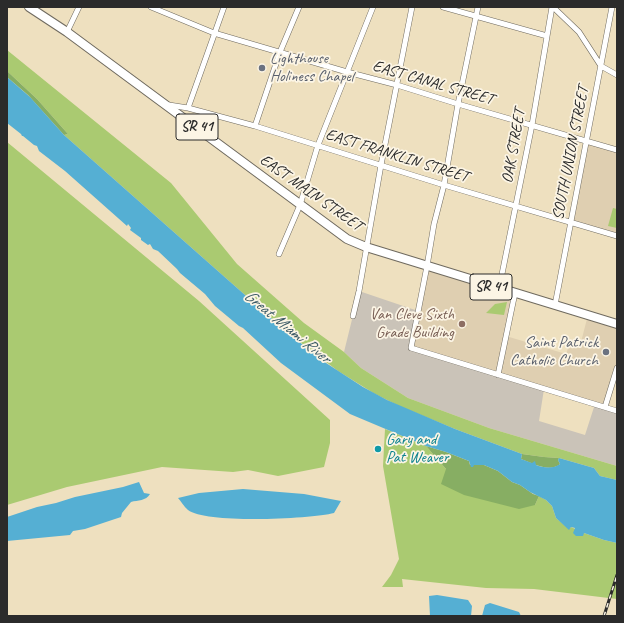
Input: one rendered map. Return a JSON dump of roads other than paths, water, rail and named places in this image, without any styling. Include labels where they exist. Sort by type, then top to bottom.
[{"type":"main road","name":"EAST MAIN STREET","points":[[28,7],[67,32],[168,105],[300,205],[347,238],[366,247],[617,324]]},
{"type":"street","points":[[67,32],[79,7]]},
{"type":"street","name":"EAST CANAL STREET","points":[[151,7],[160,9],[214,32],[617,150]]},
{"type":"street","points":[[188,108],[224,7]]},
{"type":"street","points":[[255,126],[280,52],[299,7]]},
{"type":"street","points":[[279,254],[300,205],[318,145],[373,7]]},
{"type":"street","points":[[353,316],[359,291],[381,165],[412,7]]},
{"type":"street","points":[[443,7],[546,36]]},
{"type":"street","points":[[478,7],[458,104],[444,185],[434,224],[411,348],[617,411]]},
{"type":"street","points":[[552,7],[579,32],[601,66],[617,75]]},
{"type":"street","name":"OAK STREET","points":[[499,289],[532,125],[552,7]]},
{"type":"street","name":"SOUTH UNION STREET","points":[[555,305],[612,7]]},
{"type":"street","name":"EAST FRANKLIN STREET","points":[[168,105],[188,108],[255,126],[444,185],[617,236]]},
{"type":"street","points":[[498,374],[515,293]]},
{"type":"street","points":[[605,408],[617,368]]},
{"type":"water","points":[[7,77],[30,97],[64,135],[288,333],[326,363],[363,387],[387,400],[455,429],[522,454],[521,459],[532,463],[535,461],[536,465],[548,468],[558,466],[560,464],[558,460],[559,458],[594,468],[600,476],[617,480],[617,543],[584,533],[583,536],[576,536],[573,533],[575,528],[571,527],[569,530],[556,518],[552,506],[546,500],[512,482],[498,471],[484,465],[474,465],[471,467],[469,461],[426,446],[350,414],[281,363],[243,328],[215,306],[205,294],[180,273],[158,251],[153,249],[150,244],[148,245],[141,240],[141,238],[130,230],[131,228],[128,224],[127,226],[65,171],[39,151],[37,146],[7,123]]},
{"type":"water","points":[[139,482],[144,493],[150,494],[144,499],[131,502],[122,513],[121,517],[85,529],[73,531],[70,535],[7,541],[7,517],[37,507]]},
{"type":"water","points":[[243,489],[304,494],[341,501],[334,513],[304,517],[236,519],[198,514],[188,510],[178,498],[199,493]]},
{"type":"water","points":[[437,595],[468,600],[472,606],[471,616],[430,616],[429,596]]},
{"type":"water","points":[[490,603],[519,612],[521,616],[482,616],[485,605]]},
{"type":"railway","points":[[604,616],[617,575]]},
{"type":"place","name":"Lighthouse Holiness Chapel","points":[[262,68]]},
{"type":"place","name":"Van Cleve Sixth Grade Building","points":[[462,324]]},
{"type":"place","name":"Saint Patrick Catholic Church","points":[[606,352]]},
{"type":"place","name":"Gary and Pat Weaver","points":[[378,449]]},
{"type":"water label","name":"Great Miami River","points":[[287,327]]}]
